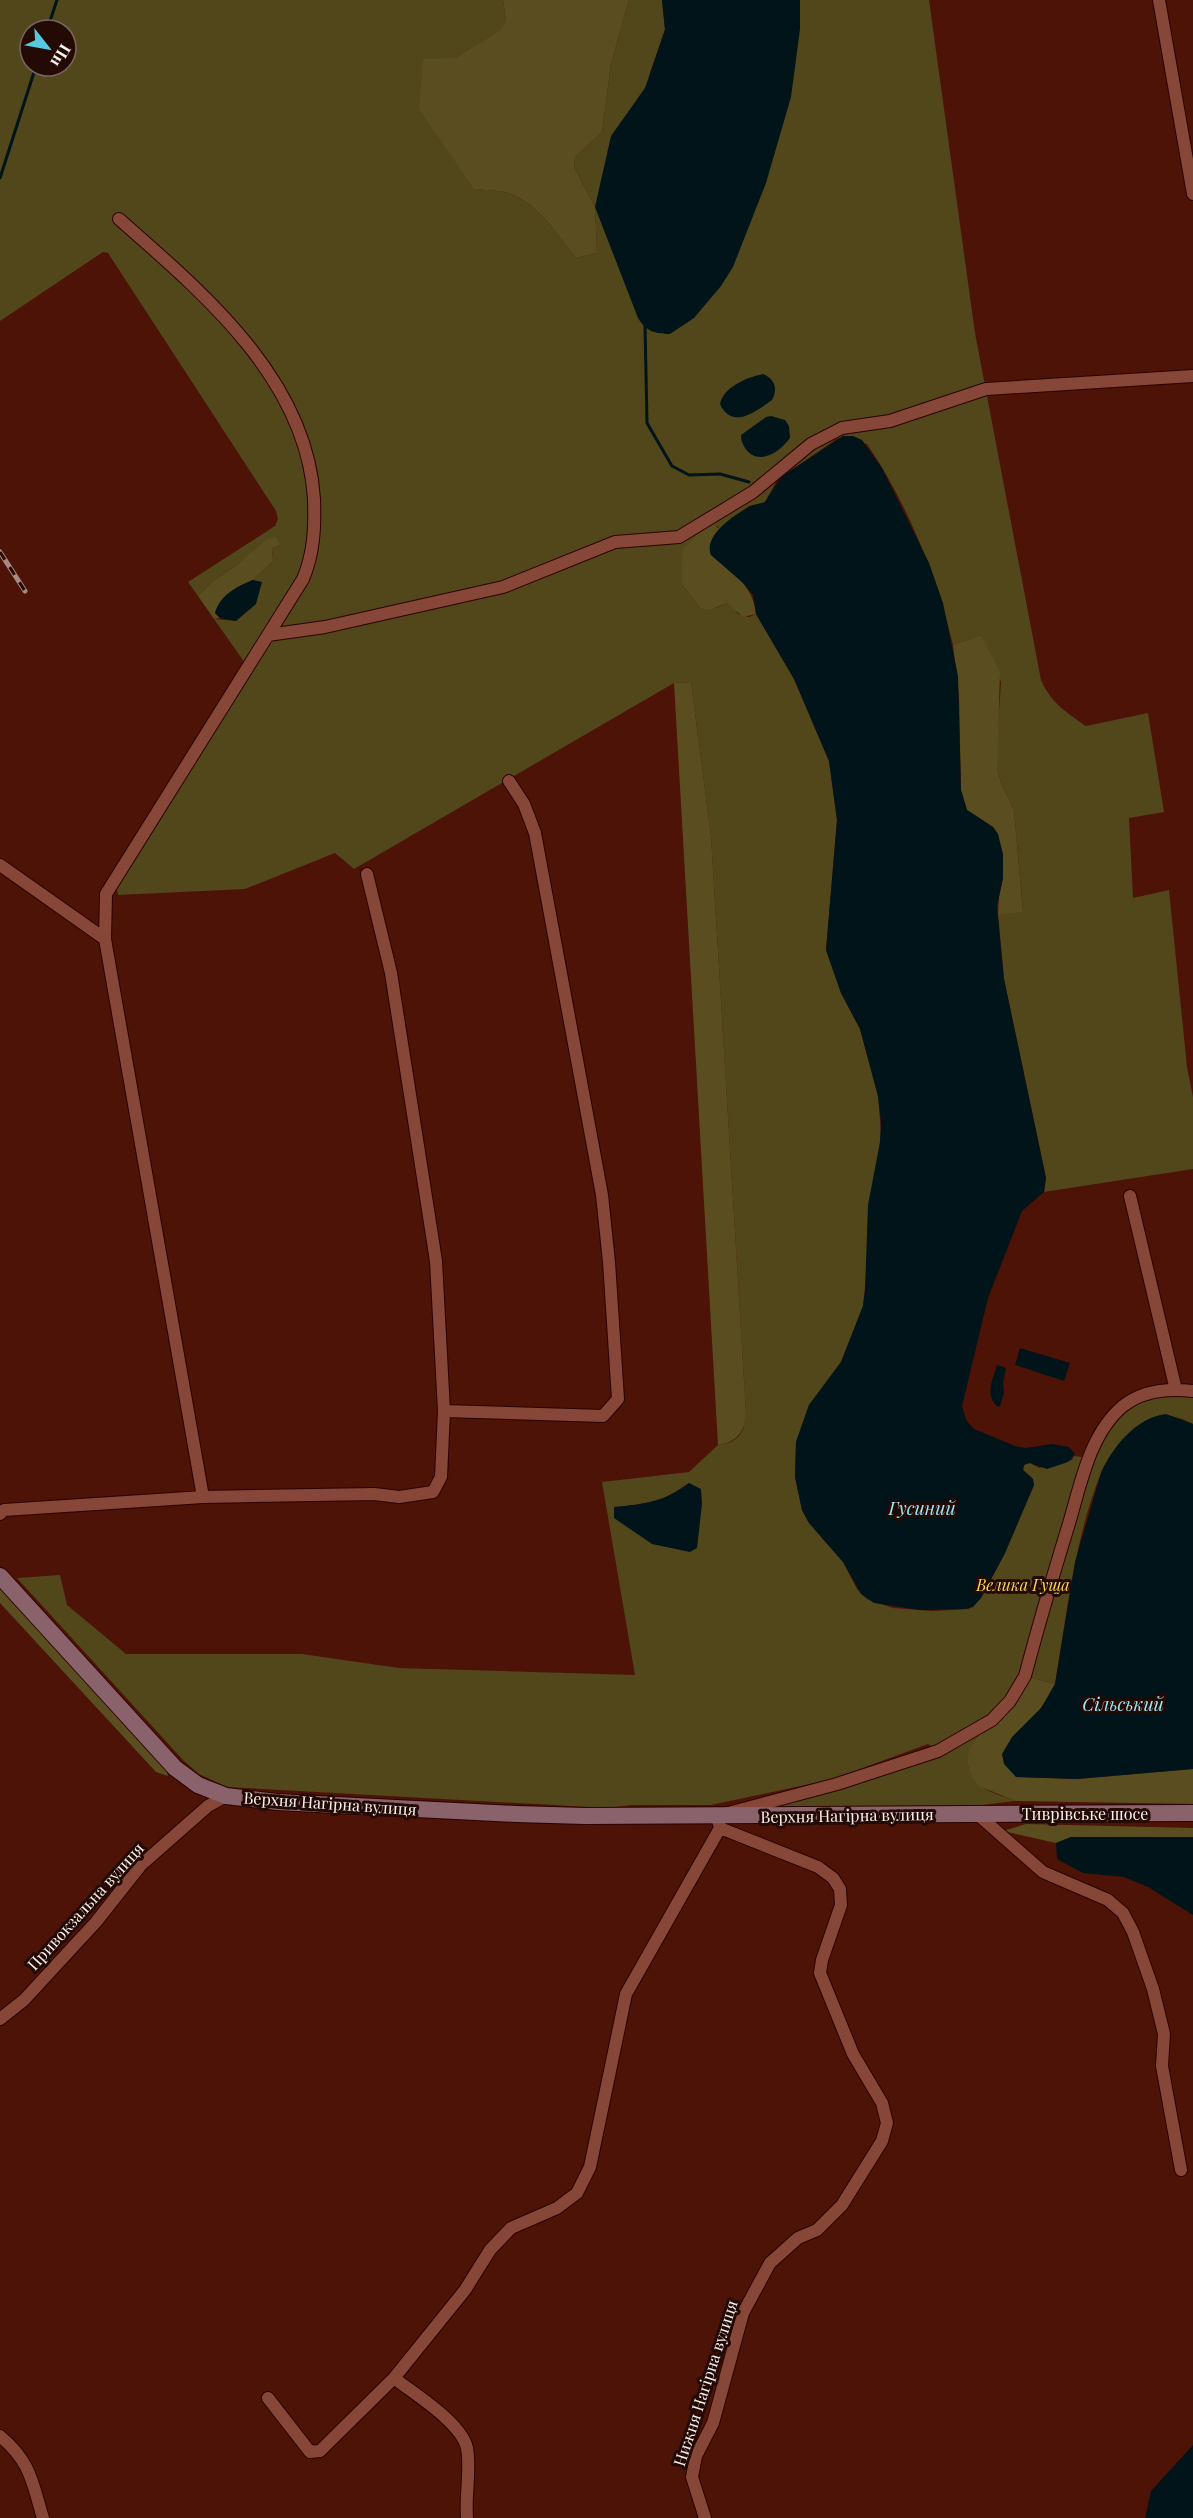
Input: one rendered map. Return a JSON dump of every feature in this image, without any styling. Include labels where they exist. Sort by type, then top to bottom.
[{"type":"main road","name":"Верхня Нагірна вулиця","points":[[0,1576],[175,1768],[198,1785],[226,1796],[277,1802],[718,1822],[976,1814]]},
{"type":"main road","name":"Тиврівське шосе","points":[[976,1814],[1193,1814]]},
{"type":"street","points":[[1159,0],[1193,194]]},
{"type":"street","points":[[119,219],[184,276],[233,327],[270,377],[302,439],[310,461],[313,485],[315,518],[312,546],[303,579],[106,894],[105,939],[203,1497]]},
{"type":"street","points":[[268,634],[325,627],[503,587],[615,542],[680,537],[744,499],[811,444],[842,428],[890,420],[986,388],[1193,376]]},
{"type":"street","points":[[444,1411],[603,1416],[618,1399],[608,1252],[597,1166],[535,833],[524,804],[509,781]]},
{"type":"street","points":[[0,865],[105,939]]},
{"type":"street","points":[[0,1514],[4,1510],[203,1497],[374,1494],[399,1497],[433,1492],[441,1477],[444,1411],[436,1261],[391,973],[367,874]]},
{"type":"street","points":[[1130,1196],[1176,1390]]},
{"type":"street","points":[[268,2398],[302,2444],[310,2452],[320,2451],[394,2378],[465,2290],[490,2250],[511,2228],[557,2208],[577,2193],[590,2167],[626,1994],[718,1822],[938,1751],[976,1730],[1002,1711],[1024,1676],[1063,1543],[1096,1442],[1113,1416],[1132,1400],[1152,1391],[1193,1392]]},
{"type":"street","name":"Привокзальна вулиця","points":[[0,2019],[24,2000],[96,1922],[141,1865],[208,1806],[226,1796]]},
{"type":"street","points":[[976,1814],[1043,1872],[1108,1900],[1123,1913],[1133,1932],[1153,1989],[1164,2034],[1162,2066],[1181,2170]]},
{"type":"street","name":"Нижня Нагірна вулиця","points":[[705,2518],[692,2477],[696,2456],[712,2423],[743,2313],[770,2263],[798,2238],[817,2230],[842,2205],[882,2141],[887,2122],[882,2103],[853,2054],[820,1973],[822,1960],[841,1905],[840,1889],[833,1878],[818,1867],[718,1822]]},
{"type":"street","points":[[394,2378],[454,2427],[463,2438],[467,2449],[467,2518]]},
{"type":"street","points":[[0,2436],[24,2460],[43,2518]]},
{"type":"green space","name":"Велика Гуща","points":[[0,0],[503,0],[506,21],[502,30],[455,58],[474,189],[508,193],[519,197],[538,211],[576,258],[597,253],[595,207],[574,167],[575,157],[602,132],[611,64],[629,0],[662,0],[665,29],[650,73],[759,0],[929,0],[975,333],[1041,680],[1054,701],[1086,726],[1148,713],[1164,812],[1129,818],[1133,898],[1169,890],[1187,1067],[1193,1097],[1193,1169],[1044,1192],[1046,1178],[1004,979],[998,915],[1023,911],[1014,810],[997,769],[1001,682],[981,635],[953,645],[938,592],[919,541],[895,491],[867,444],[838,438],[777,480],[765,502],[749,506],[720,529],[717,526],[681,583],[700,608],[716,608],[727,603],[734,607],[738,614],[749,617],[756,614],[794,679],[829,761],[837,820],[826,950],[841,993],[860,1029],[878,1096],[881,1132],[863,1306],[841,1362],[809,1405],[796,1442],[795,1477],[802,1510],[809,1523],[843,1562],[857,1589],[867,1599],[893,1608],[932,1611],[969,1609],[981,1598],[1005,1553],[1034,1485],[1032,1478],[1023,1470],[1025,1463],[1039,1468],[1072,1460],[1074,1456],[1089,1458],[1096,1442],[1132,1400],[1193,1391],[1193,1424],[1170,1416],[1150,1419],[1124,1439],[1105,1464],[1084,1524],[1055,1684],[1025,1676],[968,1766],[981,1786],[1015,1801],[974,1806],[778,1807],[777,1803],[938,1750],[928,1744],[833,1779],[711,1805],[632,1805],[607,1808],[227,1787],[199,1774],[183,1760],[17,1578],[60,1575],[67,1605],[126,1654],[302,1654],[399,1668],[635,1675],[602,1482],[689,1472],[718,1445],[731,1442],[738,1437],[743,1430],[746,1413],[711,836],[691,682],[674,683],[354,869],[335,853],[245,889],[118,895],[115,879],[247,666],[214,619],[236,621],[261,583],[253,580],[273,561],[272,548],[281,545],[277,537],[213,581],[198,596],[188,582],[275,526],[278,519],[276,511],[108,253],[103,252],[0,321]],"holes":[[[689,1483],[690,1552],[615,1507],[654,1501]]]},
{"type":"shaded area","points":[[503,0],[629,0],[611,64],[602,132],[575,157],[574,167],[595,207],[597,253],[576,258],[538,211],[519,197],[508,193],[474,189],[419,109],[423,59],[455,58],[501,30],[506,21]]},
{"type":"shaded area","points":[[713,525],[720,529],[713,538],[711,555],[746,587],[751,595],[756,614],[743,617],[727,603],[710,610],[700,608],[681,583],[683,549],[700,532]]},
{"type":"shaded area","points":[[277,537],[281,545],[272,548],[273,561],[253,580],[237,587],[215,613],[220,618],[214,619],[198,596],[213,581],[238,564],[267,539]]},
{"type":"shaded area","points":[[981,635],[1000,672],[997,769],[1014,810],[1023,912],[998,915],[1003,878],[998,834],[993,827],[967,810],[961,790],[959,695],[953,645]]},
{"type":"shaded area","points":[[691,682],[711,836],[746,1413],[744,1426],[739,1435],[725,1444],[718,1445],[674,683]]},
{"type":"shaded area","points":[[0,1583],[162,1753],[168,1776],[156,1772],[0,1603]]},
{"type":"shaded area","points":[[1025,1676],[1055,1684],[1035,1716],[1016,1777],[1077,1779],[1193,1769],[1193,1804],[1015,1801],[979,1786],[968,1766],[968,1755],[972,1745]]},
{"type":"shaded area","points":[[1026,1824],[1193,1828],[1193,1837],[1071,1837],[1056,1843],[1003,1831]]},
{"type":"water","points":[[662,0],[800,0],[800,29],[791,97],[766,183],[733,267],[721,286],[694,318],[670,334],[651,331],[638,318],[595,207],[611,136],[645,88],[665,30]]},
{"type":"water","points":[[763,374],[774,385],[775,392],[772,400],[744,416],[731,416],[725,412],[720,404],[731,388],[744,380]]},
{"type":"water","points":[[766,417],[785,420],[789,426],[790,438],[781,448],[769,455],[762,457],[750,454],[742,442],[741,435]]},
{"type":"water","name":"Гусиний","points":[[843,436],[853,436],[862,440],[882,468],[929,563],[943,603],[958,676],[961,790],[967,810],[993,827],[998,834],[1003,854],[1003,878],[997,906],[1004,979],[1046,1178],[1044,1192],[1022,1211],[988,1298],[962,1406],[966,1420],[974,1429],[1015,1446],[1026,1448],[1052,1444],[1069,1447],[1075,1454],[1068,1462],[1047,1469],[1030,1463],[1024,1465],[1023,1470],[1033,1479],[1034,1485],[1005,1553],[981,1598],[973,1607],[965,1609],[920,1610],[874,1603],[861,1594],[843,1562],[809,1523],[802,1510],[795,1477],[796,1442],[809,1405],[841,1362],[863,1306],[868,1205],[880,1142],[881,1122],[878,1096],[860,1029],[841,993],[826,950],[837,820],[829,761],[794,679],[756,614],[753,595],[711,555],[710,548],[715,534],[727,521],[749,507],[765,502],[781,477]]},
{"type":"water","points":[[253,580],[262,582],[256,604],[236,621],[220,618],[215,613],[225,596]]},
{"type":"water","points":[[1020,1348],[1070,1363],[1064,1381],[1015,1365]]},
{"type":"water","points":[[997,1365],[1006,1368],[1004,1393],[998,1407],[990,1393]]},
{"type":"water","name":"Сільський","points":[[1166,1414],[1193,1424],[1193,1769],[1077,1779],[1016,1777],[1004,1764],[1002,1754],[1012,1737],[1041,1708],[1055,1684],[1075,1562],[1101,1473],[1112,1453],[1135,1427]]},
{"type":"water","points":[[689,1483],[701,1489],[702,1504],[697,1548],[690,1552],[652,1544],[614,1518],[614,1507],[654,1501]]},
{"type":"water","points":[[1071,1837],[1193,1837],[1193,1915],[1148,1887],[1124,1877],[1083,1873],[1057,1859],[1056,1843]]},
{"type":"water","points":[[1193,2445],[1193,2518],[1145,2518],[1151,2491]]},
{"type":"waterway","points":[[51,18],[57,0]]},
{"type":"waterway","points":[[0,178],[32,78]]},
{"type":"waterway","points":[[645,325],[647,423],[672,466],[689,475],[720,474],[749,482]]},
{"type":"railway","points":[[0,552],[25,591]]}]
